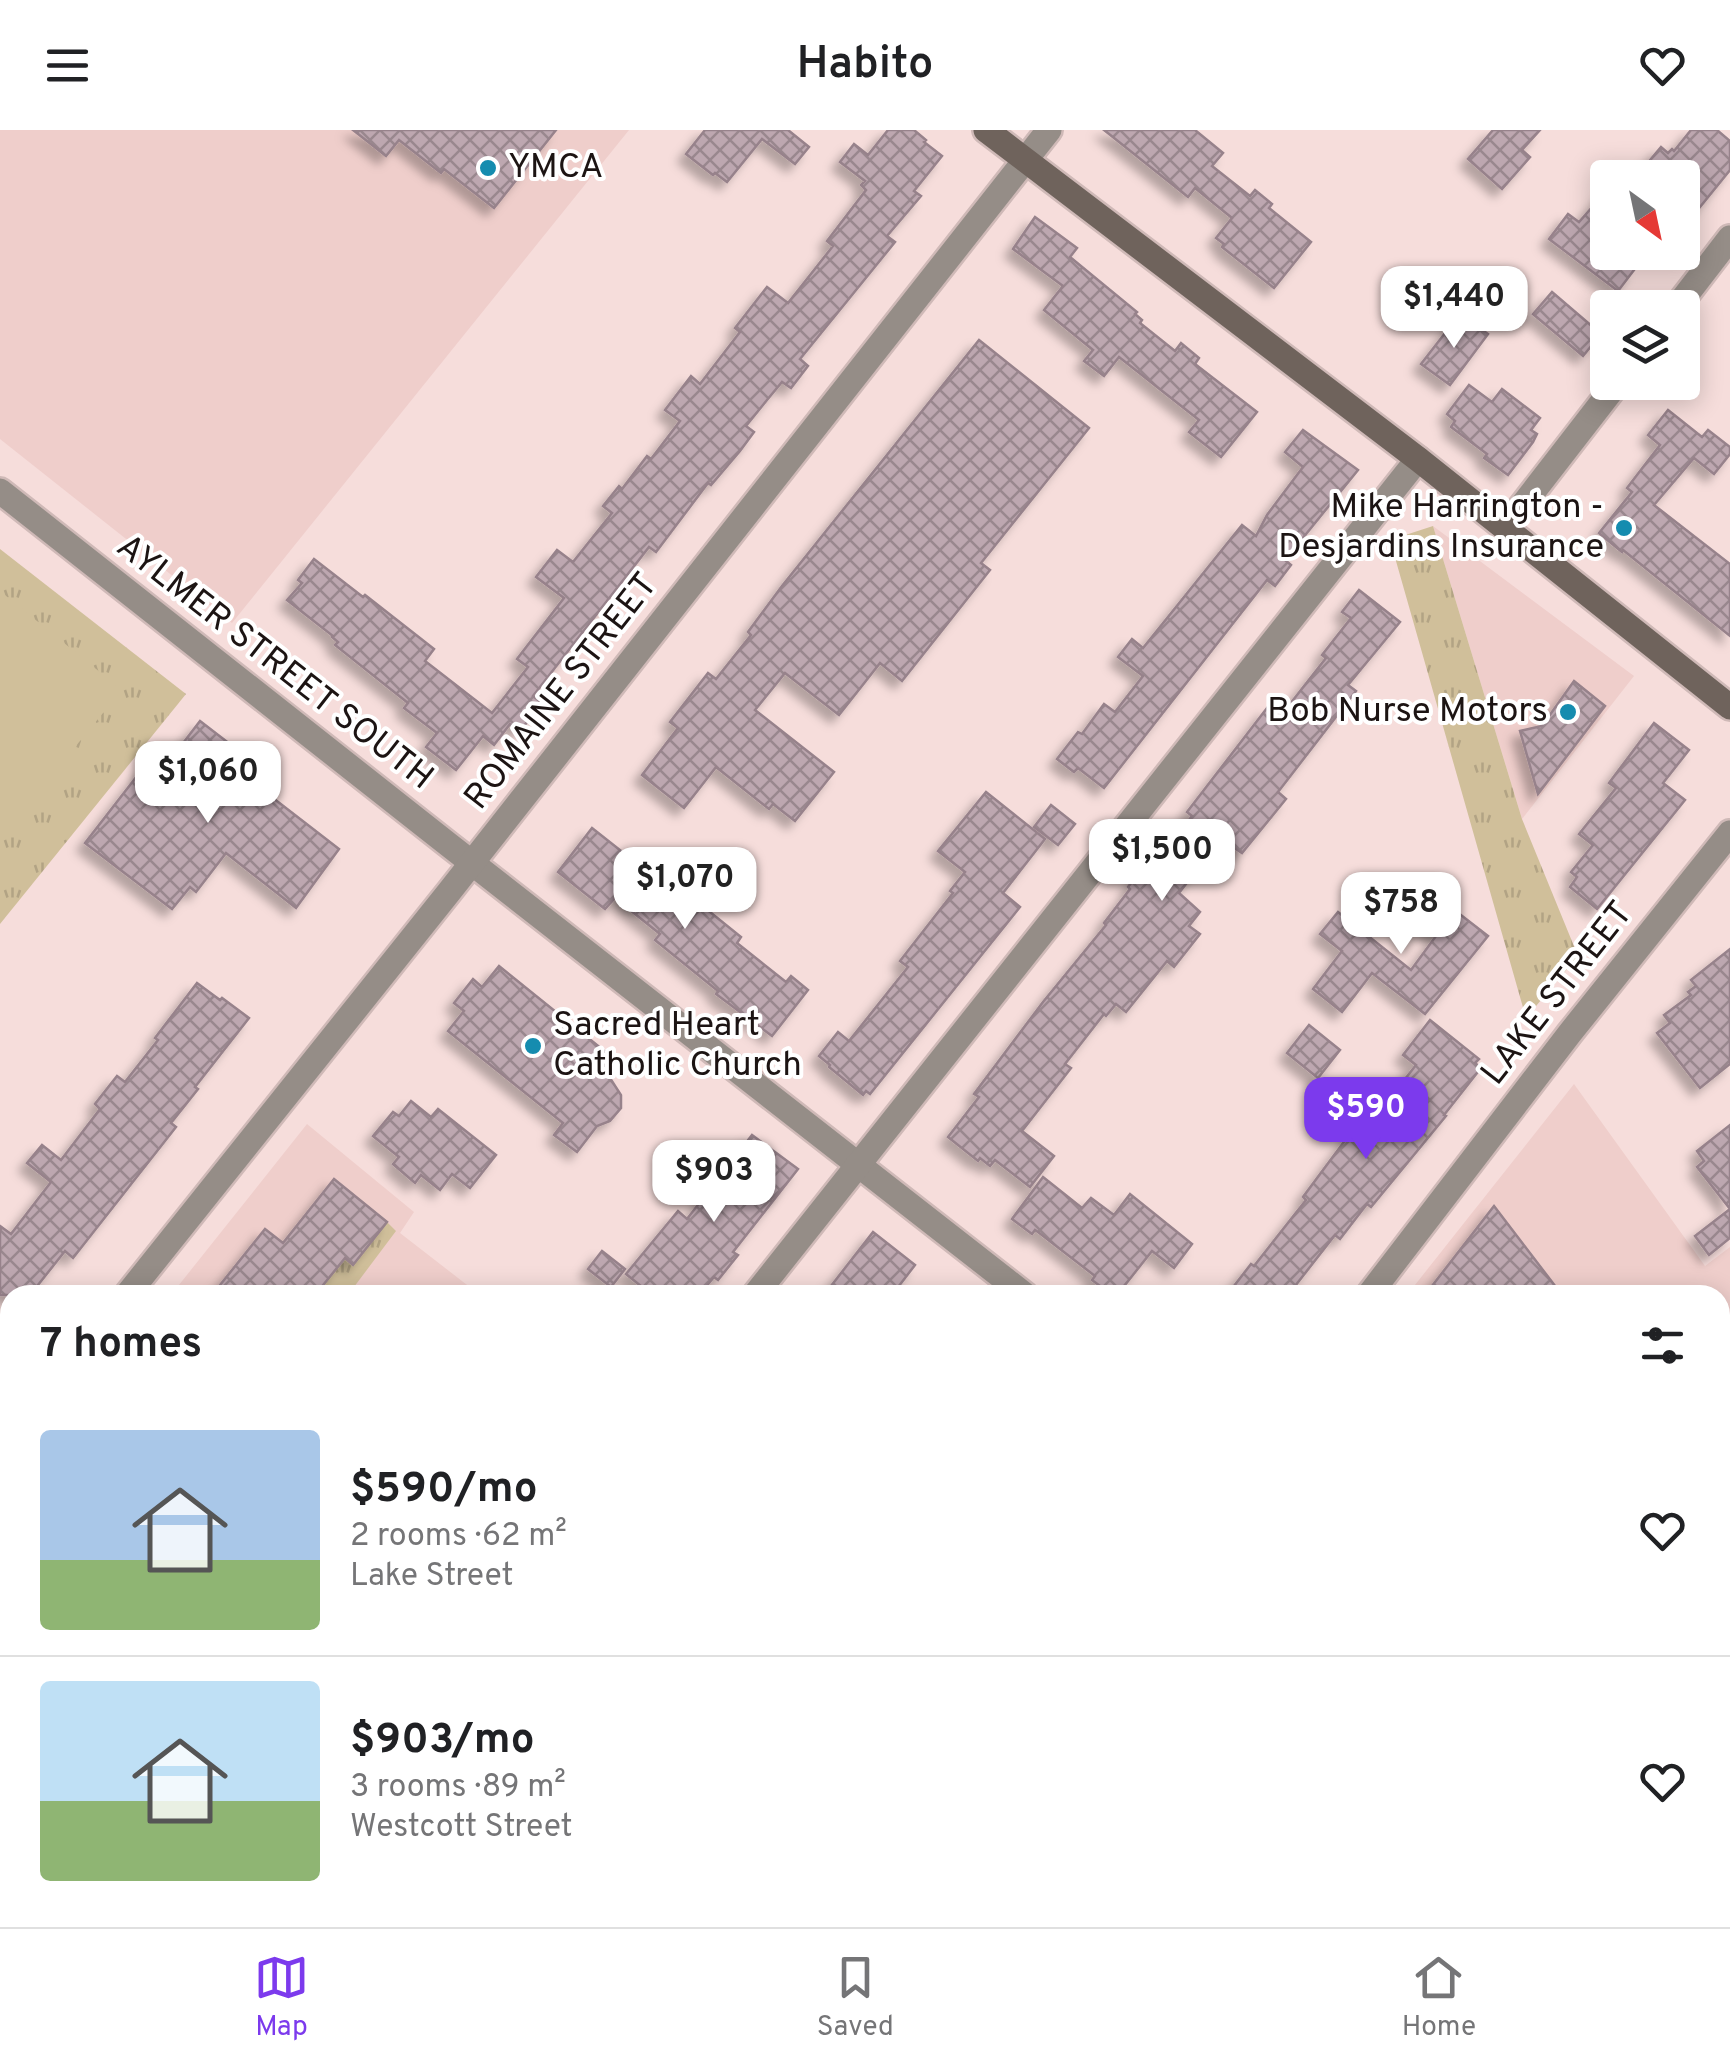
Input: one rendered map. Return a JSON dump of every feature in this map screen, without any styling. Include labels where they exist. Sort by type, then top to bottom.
[{"type":"main road","points":[[986,130],[1418,459],[1730,707]]},
{"type":"street","name":"ROMAINE STREET","points":[[135,1285],[1049,130]]},
{"type":"street","points":[[1690,290],[1730,238]]},
{"type":"street","points":[[1505,528],[1604,400]]},
{"type":"street","points":[[763,1285],[1418,459]]},
{"type":"street","name":"AYLMER STREET SOUTH","points":[[0,491],[1012,1285]]},
{"type":"street","name":"LAKE STREET","points":[[1377,1285],[1730,833]]},
{"type":"shaded area","points":[[0,130],[629,130],[232,623],[0,439]]},
{"type":"shaded area","points":[[1433,526],[1634,676],[1522,819]]},
{"type":"shaded area","points":[[1574,1084],[1705,1266],[1730,1247],[1730,1285],[1415,1285]]},
{"type":"shaded area","points":[[307,1124],[414,1212],[400,1233],[467,1285],[179,1285]]},
{"type":"green space","points":[[1433,526],[1522,819],[1578,956],[1526,1018],[1390,540]]},
{"type":"green space","points":[[0,549],[186,694],[0,924]]},
{"type":"green space","points":[[0,591],[122,690],[0,838]]},
{"type":"green space","points":[[387,1222],[396,1231],[356,1285],[323,1285],[345,1258],[353,1264]]},
{"type":"building","name":"YMCA","points":[[353,130],[556,130],[494,208],[399,140],[386,156]]},
{"type":"building","points":[[705,130],[788,130],[809,147],[795,164],[762,139],[727,182],[686,154]]},
{"type":"building","points":[[888,130],[914,130],[942,156],[914,191],[921,196],[887,236],[895,242],[800,359],[808,366],[791,388],[782,382],[746,426],[754,432],[740,451],[711,485],[708,483],[656,552],[649,547],[533,696],[542,703],[520,731],[510,724],[494,745],[483,736],[456,770],[426,747],[437,733],[404,708],[408,703],[335,645],[338,642],[333,636],[287,600],[302,583],[298,580],[314,559],[434,649],[425,661],[492,713],[528,667],[517,659],[564,598],[536,577],[557,550],[573,562],[612,513],[603,506],[619,486],[622,489],[647,456],[651,459],[680,421],[665,410],[691,376],[700,384],[740,332],[735,328],[767,287],[788,303],[833,246],[827,241],[866,190],[861,185],[865,181],[840,162],[854,144],[868,155]]},
{"type":"building","points":[[1104,130],[1195,130],[1223,153],[1212,166],[1250,196],[1255,190],[1272,204],[1269,208],[1311,242],[1274,288],[1216,238],[1232,218],[1195,188],[1188,197]]},
{"type":"building","points":[[1493,130],[1540,130],[1522,150],[1530,157],[1502,189],[1468,159]]},
{"type":"building","points":[[1691,130],[1717,130],[1730,141],[1730,170],[1700,207],[1700,160],[1650,160],[1661,147],[1668,153]]},
{"type":"building","points":[[1590,209],[1590,270],[1549,239],[1568,214],[1579,222]]},
{"type":"building","points":[[1035,217],[1077,248],[1070,257],[1137,312],[1140,323],[1175,351],[1181,343],[1199,358],[1195,364],[1257,412],[1221,457],[1189,432],[1199,420],[1119,357],[1104,376],[1084,361],[1093,350],[1044,310],[1063,286],[1013,249]]},
{"type":"building","points":[[1590,270],[1634,270],[1617,290]]},
{"type":"building","points":[[1552,292],[1590,325],[1590,347],[1583,356],[1533,314]]},
{"type":"building","points":[[1467,319],[1488,334],[1450,385],[1421,364],[1449,328],[1456,334]]},
{"type":"building","points":[[979,340],[1089,428],[981,563],[990,570],[902,681],[880,663],[839,715],[785,673],[755,710],[834,772],[795,821],[773,804],[769,809],[716,767],[684,808],[642,775],[678,728],[670,722],[708,673],[716,679],[751,635],[748,632],[782,586]]},
{"type":"building","points":[[1469,385],[1492,402],[1502,389],[1540,418],[1531,430],[1537,434],[1533,442],[1508,475],[1451,427],[1455,421],[1447,414]]},
{"type":"building","points":[[1668,410],[1702,437],[1708,430],[1730,447],[1730,454],[1714,474],[1694,458],[1654,505],[1730,564],[1730,636],[1599,533],[1632,492],[1627,488],[1660,445],[1648,435]]},
{"type":"building","points":[[1303,430],[1358,470],[1285,560],[1291,565],[1275,586],[1267,580],[1104,788],[1078,768],[1074,772],[1057,759],[1104,704],[1115,712],[1143,676],[1118,657],[1132,639],[1143,648],[1242,525],[1256,536],[1303,467],[1285,452]]},
{"type":"building","points":[[1359,590],[1400,622],[1348,685],[1356,691],[1278,792],[1286,799],[1242,853],[1221,839],[1179,893],[1200,912],[1189,926],[1200,934],[1174,967],[1167,961],[1126,1012],[1116,1004],[1104,1014],[1065,1064],[1071,1068],[1022,1131],[1054,1156],[1030,1187],[995,1160],[990,1166],[980,1158],[978,1161],[948,1137],[979,1097],[974,1094],[1106,925],[1128,887],[1144,867],[1149,870],[1192,816],[1187,812],[1267,708],[1279,718],[1326,658],[1322,655],[1351,618],[1342,612]]},
{"type":"building","points":[[1574,681],[1605,706],[1538,794],[1520,731],[1542,726]]},
{"type":"building","points":[[200,721],[261,768],[251,781],[339,849],[296,908],[226,853],[196,892],[190,887],[172,909],[85,843],[144,767],[157,777]]},
{"type":"building","points":[[1654,723],[1689,750],[1663,783],[1685,800],[1597,909],[1570,887],[1577,877],[1571,872],[1593,845],[1579,834],[1616,788],[1609,783]]},
{"type":"building","points":[[986,792],[1045,839],[1003,893],[1020,907],[870,1094],[866,1091],[863,1095],[819,1056],[838,1032],[849,1041],[908,967],[900,961],[965,872],[938,851]]},
{"type":"building","points":[[1051,805],[1075,824],[1058,845],[1034,827]]},
{"type":"building","points":[[592,828],[673,892],[677,886],[705,908],[741,937],[737,943],[786,982],[791,976],[808,990],[772,1036],[716,994],[718,991],[655,940],[660,934],[615,898],[605,909],[558,872]]},
{"type":"building","points":[[1426,888],[1488,936],[1425,1014],[1372,973],[1342,1012],[1313,989],[1342,951],[1320,934],[1338,912],[1411,970],[1436,936],[1407,913]]},
{"type":"building","points":[[1730,949],[1730,1064],[1700,1088],[1657,1033],[1670,1023],[1664,1015],[1691,995],[1688,992],[1696,986],[1691,980]]},
{"type":"building","name":"Sacred Heart Catholic Church","points":[[499,966],[618,1062],[608,1075],[621,1095],[621,1108],[610,1121],[597,1126],[577,1152],[554,1135],[563,1123],[448,1031],[464,1011],[454,1003],[473,979],[482,987]]},
{"type":"building","points":[[197,983],[249,1018],[195,1087],[198,1089],[171,1123],[176,1127],[73,1258],[65,1251],[38,1285],[0,1285],[0,1226],[11,1234],[51,1182],[27,1163],[42,1145],[61,1160],[100,1109],[95,1104],[117,1076],[125,1082],[158,1040],[155,1038]]},
{"type":"building","points":[[1430,1020],[1479,1059],[1475,1063],[1481,1068],[1371,1207],[1367,1204],[1340,1239],[1335,1235],[1296,1285],[1235,1285],[1306,1200],[1303,1197],[1352,1131],[1362,1121],[1368,1126],[1416,1065],[1403,1055]]},
{"type":"building","points":[[1309,1025],[1340,1050],[1318,1078],[1287,1053]]},
{"type":"building","points":[[411,1101],[431,1117],[438,1109],[496,1155],[470,1188],[452,1174],[440,1190],[421,1175],[415,1183],[393,1164],[399,1157],[373,1136],[393,1112],[399,1116]]},
{"type":"building","points":[[1730,1125],[1730,1209],[1697,1167],[1704,1161],[1697,1151]]},
{"type":"building","points":[[752,1135],[798,1169],[733,1252],[738,1255],[718,1280],[714,1277],[707,1285],[640,1285],[626,1274],[678,1211],[687,1219]]},
{"type":"building","points":[[1043,1177],[1082,1208],[1091,1198],[1114,1215],[1130,1194],[1192,1244],[1174,1268],[1152,1251],[1125,1285],[1099,1285],[1092,1280],[1095,1276],[1038,1232],[1032,1234],[1012,1219]]},
{"type":"building","points":[[334,1179],[387,1222],[353,1265],[345,1258],[323,1285],[220,1285],[265,1229],[283,1243]]},
{"type":"building","points":[[1494,1206],[1554,1285],[1433,1285]]},
{"type":"building","points":[[1730,1209],[1730,1238],[1709,1255],[1695,1236]]},
{"type":"building","points":[[873,1232],[915,1265],[900,1285],[832,1285]]},
{"type":"building","points":[[602,1251],[625,1269],[608,1285],[588,1269]]},
{"type":"place","name":"YMCA","points":[[488,168]]},
{"type":"place","name":"Mike Harrington - Desjardins Insurance","points":[[1624,528]]},
{"type":"place","name":"Bob Nurse Motors","points":[[1568,712]]},
{"type":"place","name":"Sacred Heart Catholic Church","points":[[533,1046]]}]
